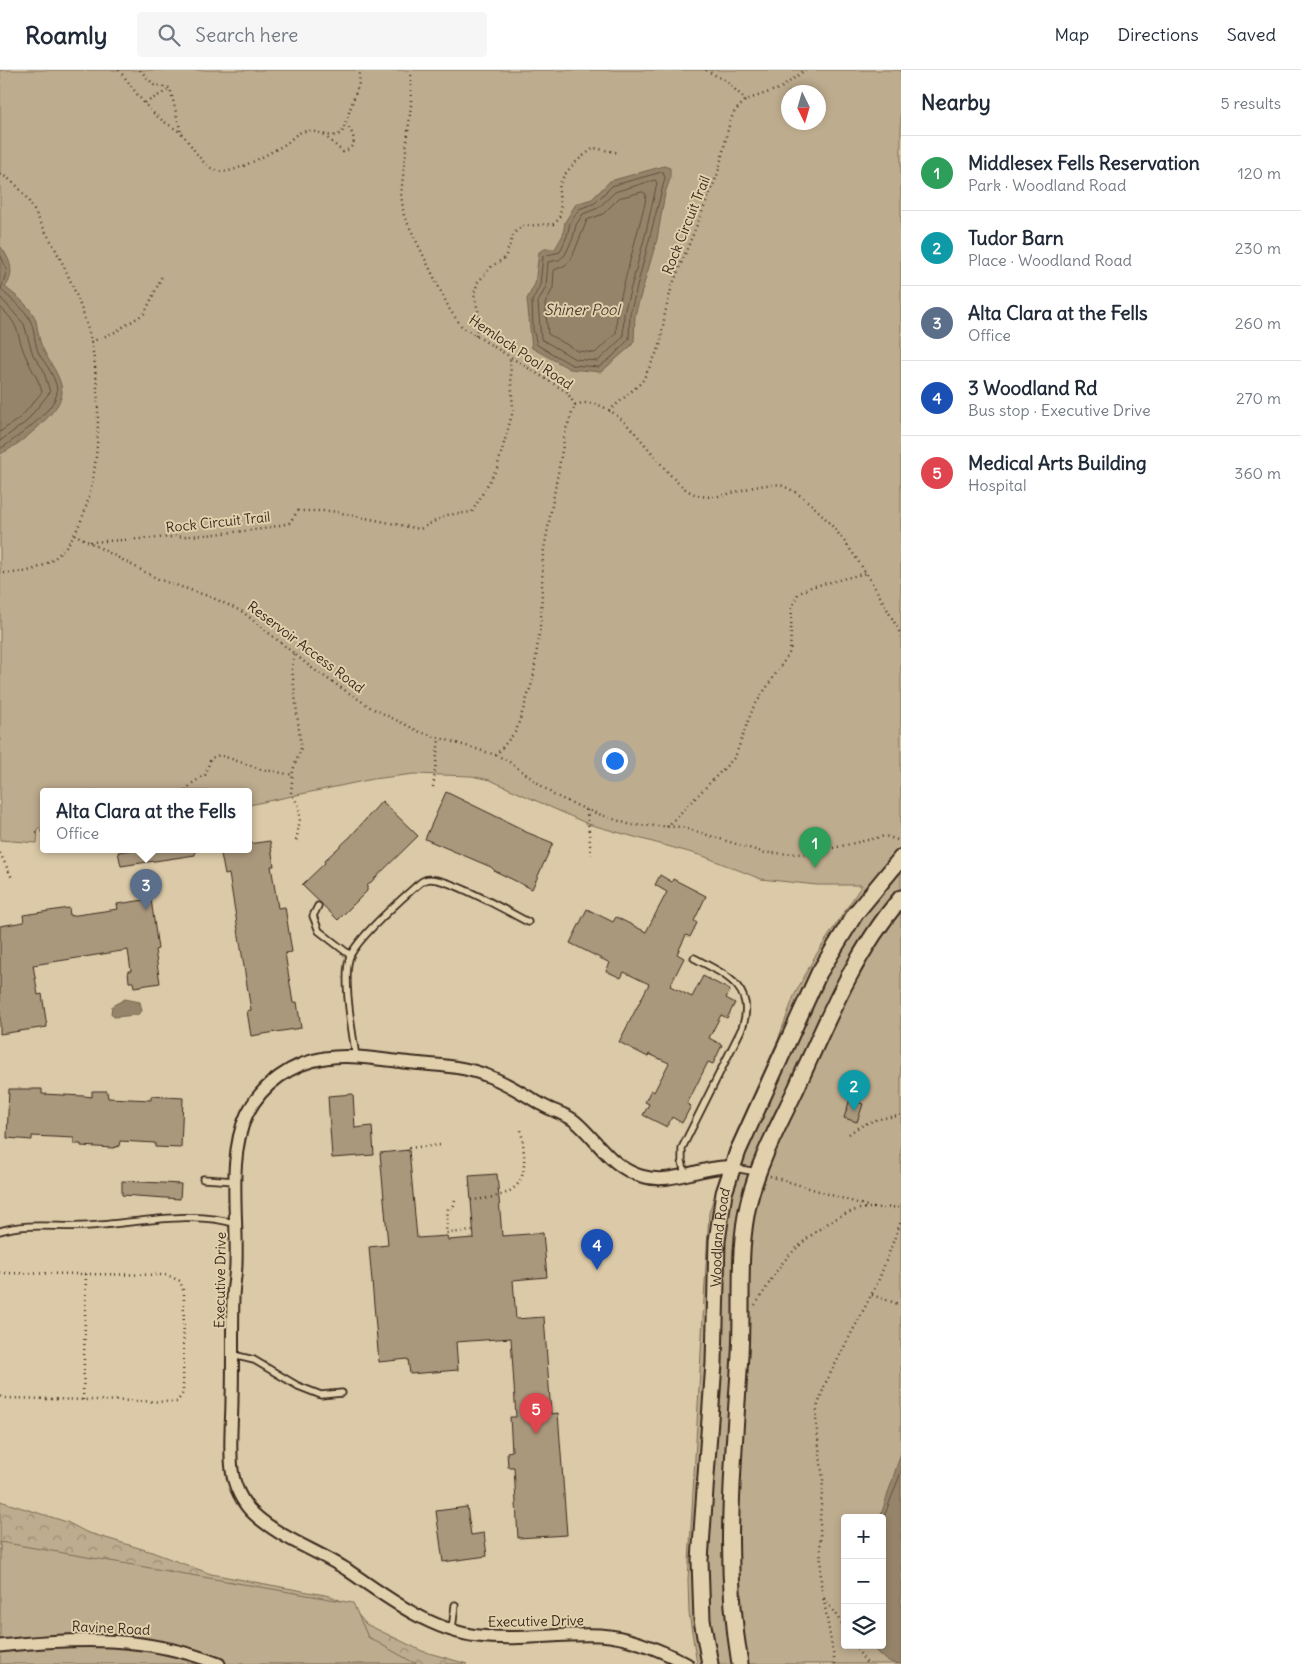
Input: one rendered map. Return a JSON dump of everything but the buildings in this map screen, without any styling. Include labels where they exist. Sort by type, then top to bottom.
[{"type":"main road","name":"Woodland Road","points":[[710,1664],[702,1620],[700,1560],[714,1363],[718,1236],[722,1204],[732,1167],[819,973],[855,914],[901,858]]},
{"type":"main road","name":"Woodland Road","points":[[740,1664],[731,1606],[729,1537],[742,1319],[744,1237],[750,1200],[758,1172],[856,964],[883,920],[901,898]]},
{"type":"street","name":"Executive Drive","points":[[687,1664],[638,1643],[602,1635],[516,1639],[474,1636],[452,1629],[417,1615],[345,1569],[264,1521],[248,1508],[236,1486],[232,1468],[233,1297],[238,1143],[242,1127],[256,1099],[272,1082],[296,1066],[325,1058],[356,1057],[464,1069],[488,1075],[571,1118],[612,1160],[630,1172],[653,1179],[668,1179],[711,1168],[732,1167]]},
{"type":"street","name":"Ravine Road","points":[[0,1646],[88,1640],[136,1642],[178,1650],[218,1664]]},
{"type":"lane","points":[[356,1057],[349,1013],[350,955],[402,899],[425,880],[438,879],[528,922]]},
{"type":"lane","points":[[318,906],[313,916],[319,932],[350,955]]},
{"type":"lane","points":[[685,1175],[682,1148],[742,1028],[746,1013],[742,996],[735,983],[728,976],[694,958]]},
{"type":"lane","points":[[732,1167],[758,1172]]},
{"type":"lane","points":[[204,1179],[237,1181]]},
{"type":"lane","points":[[0,1231],[15,1228],[88,1226],[194,1218],[220,1218],[236,1224]]},
{"type":"lane","points":[[234,1355],[254,1360],[298,1386],[321,1395],[342,1394]]},
{"type":"lane","points":[[452,1629],[455,1605]]},
{"type":"path","points":[[120,70],[129,86],[157,117],[181,133],[202,160],[217,171],[228,171],[241,166],[287,143],[301,132],[323,134],[332,137],[342,133],[347,123],[359,83],[360,70]]},
{"type":"path","points":[[140,70],[154,85],[170,88]]},
{"type":"path","name":"Hemlock Pool Road","points":[[411,70],[411,104],[401,194],[404,216],[450,310],[462,327],[567,392],[576,405],[588,403],[609,411],[634,430],[668,474],[689,491],[698,495],[719,496],[751,487],[773,484],[782,486],[797,494],[829,524],[866,573],[883,600],[901,635]]},
{"type":"path","points":[[706,70],[726,81],[746,100],[781,88],[795,80],[805,70]]},
{"type":"path","points":[[145,103],[170,88]]},
{"type":"path","points":[[170,88],[181,133]]},
{"type":"path","name":"Rock Circuit Trail","points":[[609,411],[642,382],[660,346],[665,313],[672,286],[695,234],[718,173],[730,120],[746,100]]},
{"type":"path","points":[[323,134],[339,150],[343,152],[349,150],[353,146],[354,135],[347,123]]},
{"type":"path","points":[[476,336],[479,315],[474,294],[478,282],[492,266],[505,258],[514,233],[522,226],[553,224],[558,220],[562,205],[559,189],[572,166],[586,154],[594,148],[620,153]]},
{"type":"path","points":[[0,174],[21,190],[55,247],[82,312],[91,342],[99,407],[93,482],[88,506],[74,534],[60,553],[39,568],[20,573],[0,573]]},
{"type":"path","points":[[91,342],[115,332],[145,313],[162,276]]},
{"type":"path","name":"Rock Circuit Trail","points":[[90,542],[146,540],[263,529],[289,523],[298,511],[332,511],[420,529],[447,515],[472,512],[498,468],[513,411],[510,358]]},
{"type":"path","points":[[496,755],[516,731],[533,680],[541,619],[543,555],[563,445],[570,414],[576,405]]},
{"type":"path","name":"Reservoir Access Road","points":[[74,534],[114,558],[158,579],[236,608],[334,684],[370,707],[439,739],[496,755],[508,761],[554,795],[587,810],[631,825],[682,827],[765,853],[807,854],[885,836],[901,841]]},
{"type":"path","points":[[667,827],[735,757],[753,708],[790,652],[792,607],[798,594],[811,587],[866,573]]},
{"type":"path","points":[[294,653],[292,669],[301,748],[293,775],[291,793],[299,806],[300,819],[296,842]]},
{"type":"path","points":[[433,787],[439,739]]},
{"type":"path","points":[[188,788],[191,784],[205,776],[211,758],[220,755],[260,769],[293,775]]},
{"type":"path","points":[[587,810],[591,855]]},
{"type":"path","points":[[36,833],[40,832]]},
{"type":"path","points":[[0,853],[12,878]]},
{"type":"path","points":[[849,1134],[858,1127],[877,1119],[901,1116]]},
{"type":"path","points":[[471,1200],[498,1196],[514,1189],[524,1176],[526,1165],[521,1130]]},
{"type":"path","points":[[407,1151],[407,1148],[441,1145]]},
{"type":"path","points":[[758,1172],[872,1208]]},
{"type":"path","points":[[455,1200],[453,1208],[448,1208],[446,1234],[474,1231]]},
{"type":"path","points":[[742,1319],[765,1291],[781,1265],[804,1241],[853,1211],[901,1207]]},
{"type":"path","points":[[835,1664],[822,1596],[820,1519],[824,1480],[816,1422],[817,1408],[825,1384],[872,1295],[889,1256],[901,1221]]},
{"type":"path","points":[[0,1273],[167,1275],[180,1281],[184,1293],[183,1393],[180,1400],[172,1402],[0,1396]]},
{"type":"path","points":[[84,1400],[86,1274]]},
{"type":"path","points":[[872,1295],[901,1305]]},
{"type":"path","points":[[822,1596],[841,1622]]},
{"type":"path","points":[[857,1649],[867,1664]]},
{"type":"green space","points":[[0,70],[901,70],[901,1664],[697,1664],[689,1613],[688,1580],[709,1213],[729,1149],[778,1040],[794,996],[814,958],[862,885],[817,885],[761,879],[703,856],[588,824],[490,780],[471,776],[414,774],[373,779],[252,804],[252,788],[40,788],[40,828],[38,828],[37,843],[0,840]]},
{"type":"green space","points":[[0,1501],[67,1522],[86,1532],[149,1551],[211,1574],[330,1596],[349,1604],[366,1624],[422,1651],[467,1664],[253,1664],[0,1615]]},
{"type":"green space","points":[[0,1542],[353,1603],[368,1637],[416,1664],[0,1664]]},
{"type":"water","name":"Shiner Pool","points":[[664,166],[670,168],[670,179],[665,193],[657,239],[635,315],[634,341],[631,346],[601,372],[570,369],[532,348],[527,299],[535,284],[539,252],[545,249],[555,249],[563,235],[565,222],[576,204],[592,199],[610,181]]},
{"type":"water","points":[[0,246],[7,256],[11,271],[5,287],[23,302],[34,316],[41,344],[58,376],[62,393],[60,401],[54,410],[37,428],[27,437],[0,454]]},
{"type":"water","points":[[125,999],[140,1002],[142,1011],[137,1015],[114,1017],[111,1013],[112,1006]]},
{"type":"water","points":[[901,1453],[901,1664],[888,1660],[874,1649],[886,1649],[886,1514],[881,1514]]},
{"type":"place","name":"Middlesex Fells Reservation","points":[[815,868]]},
{"type":"place","name":"Alta Clara at the Fells","points":[[146,910]]},
{"type":"place","name":"Tudor Barn","points":[[854,1111]]},
{"type":"place","name":"3 Woodland Rd","points":[[597,1270]]},
{"type":"place","name":"Medical Arts Building","points":[[536,1434]]}]
